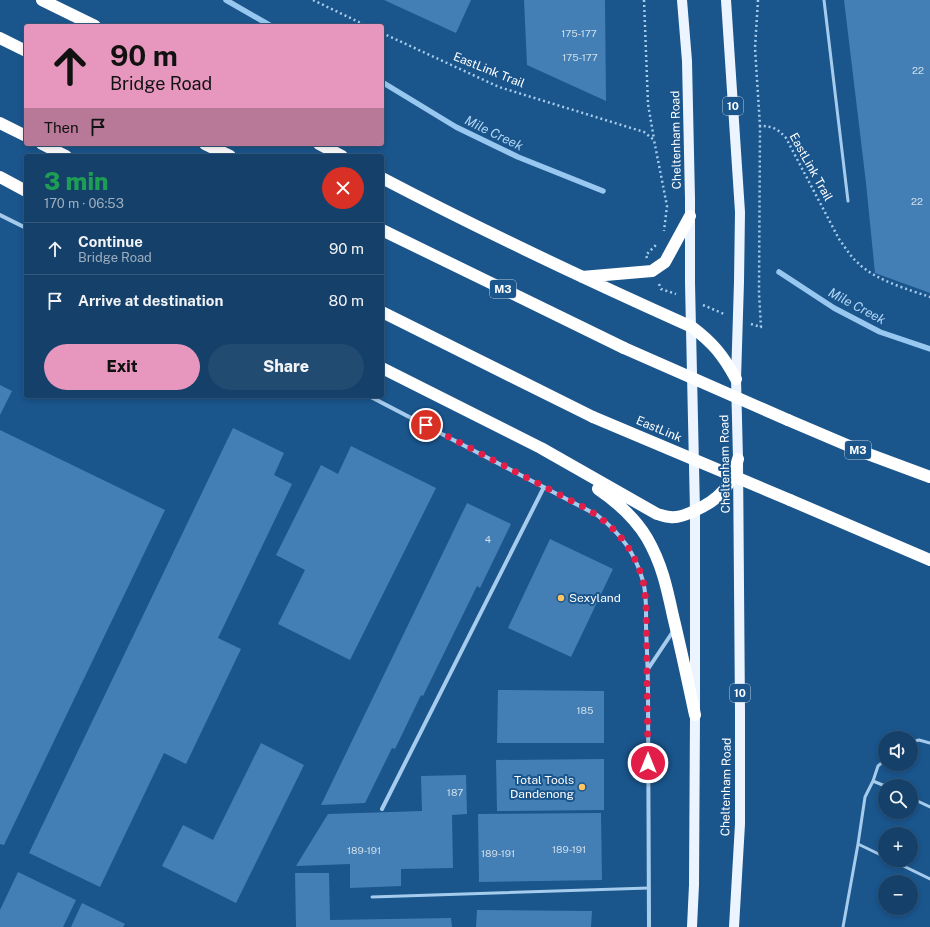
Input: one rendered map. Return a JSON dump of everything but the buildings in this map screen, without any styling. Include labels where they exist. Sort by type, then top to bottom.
[{"type":"highway","points":[[42,0],[91,24]]},
{"type":"highway","points":[[0,38],[24,50]]},
{"type":"highway","points":[[0,123],[24,135]]},
{"type":"highway","points":[[46,146],[62,154]]},
{"type":"highway","points":[[209,146],[226,154]]},
{"type":"highway","points":[[323,146],[338,154]]},
{"type":"highway","points":[[0,177],[24,190]]},
{"type":"highway","points":[[384,179],[581,277],[692,328],[717,350],[728,363],[736,379]]},
{"type":"highway","points":[[581,277],[652,271],[665,262],[690,216]]},
{"type":"highway","name":"M3","points":[[384,231],[624,348],[868,454],[930,477]]},
{"type":"highway","name":"EastLink","points":[[384,313],[593,416],[930,560]]},
{"type":"highway","points":[[384,369],[541,448],[657,514],[671,517],[684,516],[713,502],[727,488],[736,469],[738,459]]},
{"type":"highway","points":[[541,448],[613,499],[625,510],[646,537],[656,554],[662,569],[695,715]]},
{"type":"main road","name":"Cheltenham Road","points":[[682,0],[687,61],[695,511],[694,885],[692,927]]},
{"type":"main road","name":"Cheltenham Road","points":[[726,0],[740,212],[740,282],[736,379],[738,459],[740,816],[734,927]]},
{"type":"street","points":[[0,215],[24,227]]},
{"type":"street","points":[[373,398],[597,515],[610,525],[626,543],[636,562],[643,582],[646,603],[648,670],[649,927]]},
{"type":"street","points":[[382,809],[544,487]]},
{"type":"street","points":[[648,670],[676,628]]},
{"type":"lane","points":[[824,0],[848,201]]},
{"type":"lane","points":[[918,740],[930,743]]},
{"type":"lane","points":[[843,927],[865,797],[878,766]]},
{"type":"lane","points":[[873,781],[878,783]]},
{"type":"lane","points":[[918,801],[930,807]]},
{"type":"lane","points":[[858,844],[878,854]]},
{"type":"lane","points":[[905,867],[930,879]]},
{"type":"lane","points":[[372,897],[649,888]]},
{"type":"path","points":[[313,0],[363,24]]},
{"type":"path","points":[[644,0],[648,104],[667,206],[664,232]]},
{"type":"path","points":[[758,0],[755,48],[760,126],[759,293]]},
{"type":"path","name":"EastLink Trail","points":[[384,34],[499,87],[644,132],[654,140]]},
{"type":"path","name":"EastLink Trail","points":[[760,126],[766,126],[778,130],[786,138],[839,239],[857,263],[876,276],[930,297]]},
{"type":"waterway","name":"Mile Creek","points":[[226,0],[268,24]]},
{"type":"waterway","name":"Mile Creek","points":[[384,83],[456,127],[518,157],[603,191]]},
{"type":"waterway","name":"Mile Creek","points":[[779,272],[834,308],[880,332],[930,349]]},
{"type":"place","name":"Sexyland","points":[[561,598]]},
{"type":"place","name":"Total Tools Dandenong","points":[[582,787]]},
{"type":"route","points":[[426,425],[587,509],[610,525],[626,543],[640,572],[646,603],[648,763]]}]
